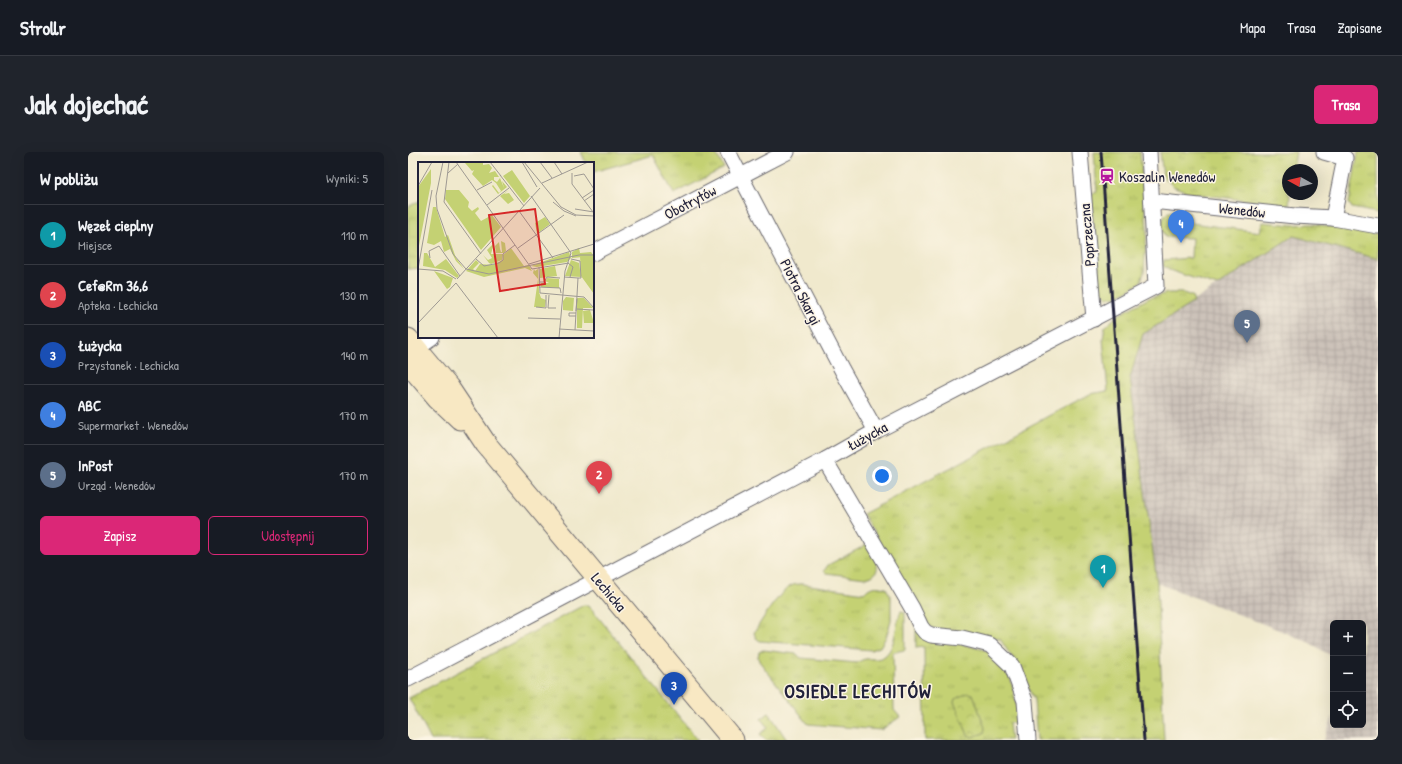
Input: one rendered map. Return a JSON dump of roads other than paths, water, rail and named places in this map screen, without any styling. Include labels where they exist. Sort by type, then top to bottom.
[{"type":"street","name":"Piotra Skargi","points":[[728,152],[842,370],[876,431]]},
{"type":"street","name":"Obotrytów","points":[[594,252],[787,152]]},
{"type":"street","name":"Poprzeczna","points":[[1080,152],[1094,319]]},
{"type":"street","points":[[1149,152],[1152,201]]},
{"type":"street","points":[[1324,152],[1346,155],[1333,218]]},
{"type":"street","name":"Łużycka","points":[[408,679],[825,460],[876,431],[1156,286],[1152,201]]},
{"type":"street","name":"Wenedów","points":[[1152,201],[1295,216],[1333,218],[1378,226]]},
{"type":"street","name":"Lechicka","points":[[414,348],[438,398],[486,444],[733,740]]},
{"type":"street","points":[[825,460],[921,627],[931,635],[962,638],[990,645],[1012,666],[1025,701],[1028,740]]},
{"type":"railway","points":[[1101,152],[1144,740]]},
{"type":"place","name":"Koszalin Wenedów","points":[[1107,176]]},
{"type":"place","name":"ABC","points":[[1181,243]]},
{"type":"place","name":"InPost","points":[[1247,343]]},
{"type":"place","name":"Cef@Rm 36,6","points":[[599,494]]},
{"type":"place","name":"Węzeł cieplny","points":[[1103,588]]},
{"type":"place","name":"Łużycka","points":[[674,705]]},
{"type":"district","name":"OSIEDLE LECHITÓW","points":[[858,691]]}]
